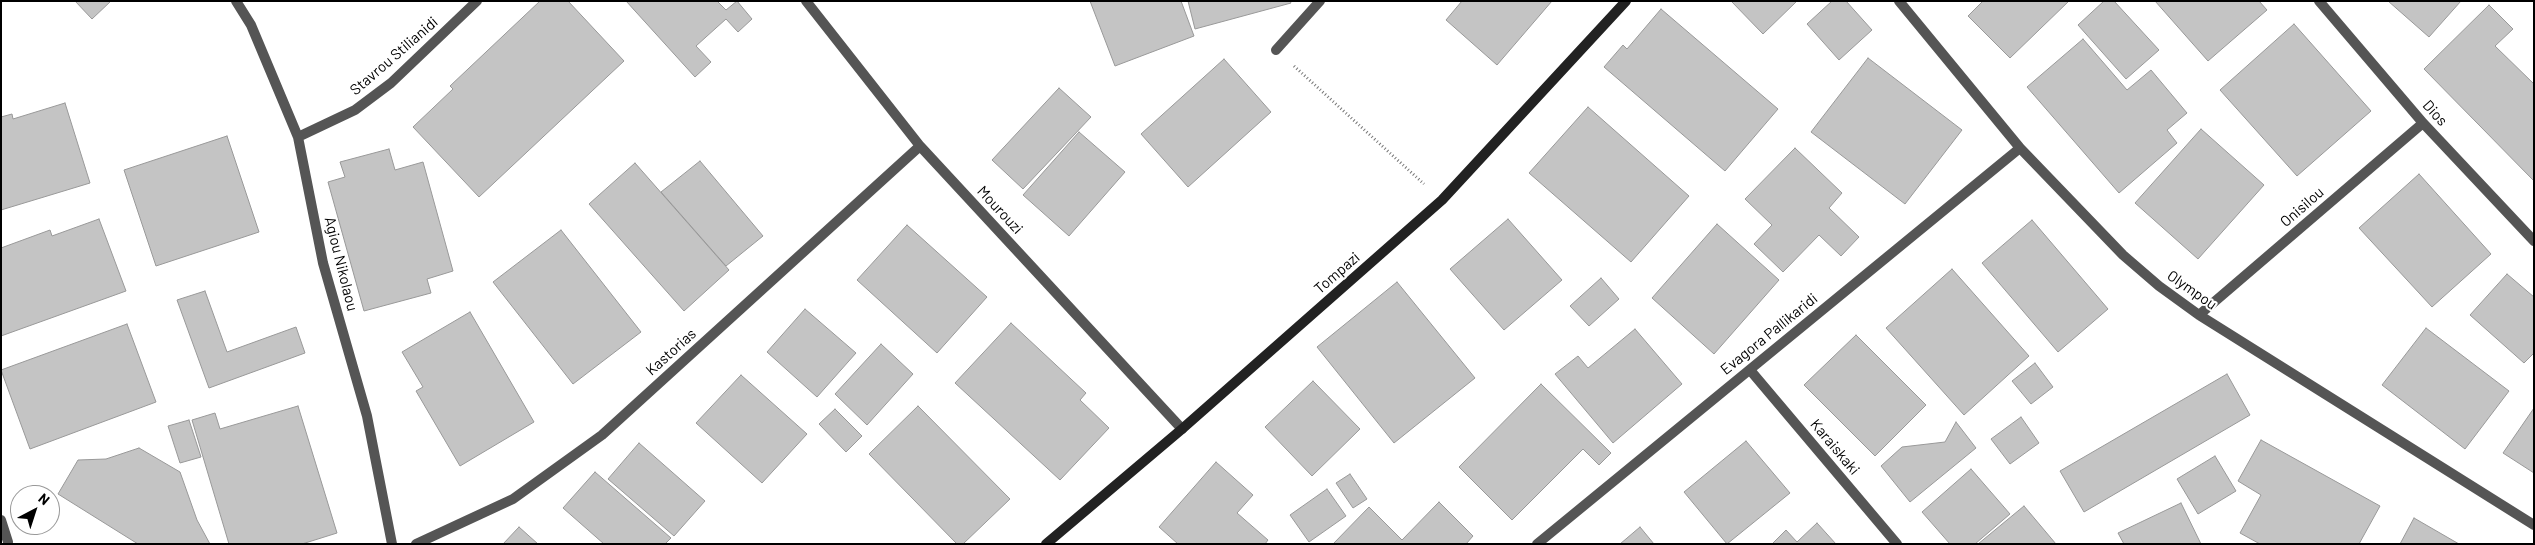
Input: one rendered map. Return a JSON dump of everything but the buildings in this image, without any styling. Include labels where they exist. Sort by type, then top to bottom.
[{"type":"street","name":"Agiou Nikolaou","points":[[236,1],[251,25],[298,137],[323,263],[367,416],[392,544]]},
{"type":"street","name":"Stavrou Stilianidi","points":[[298,137],[355,110],[391,83],[477,1]]},
{"type":"street","name":"Mourouzi","points":[[806,1],[920,146],[1182,429]]},
{"type":"street","points":[[1276,50],[1320,1]]},
{"type":"street","name":"Tompazi","points":[[1046,544],[1182,429],[1442,200],[1626,1]]},
{"type":"street","name":"Olympou","points":[[1899,1],[2020,148],[2123,255],[2159,286],[2199,314],[2534,525]]},
{"type":"street","name":"Dios","points":[[2319,1],[2423,123],[2534,241]]},
{"type":"street","name":"Onisilou","points":[[2199,314],[2423,123]]},
{"type":"street","name":"Kastorias","points":[[416,544],[513,499],[602,435],[920,146]]},
{"type":"street","name":"Evagora Pallikaridi","points":[[1537,544],[2020,148]]},
{"type":"street","name":"Karaiskaki","points":[[1750,370],[1897,544]]},
{"type":"street","points":[[1,520],[9,543]]},
{"type":"path","points":[[1276,50],[1442,200]]}]
